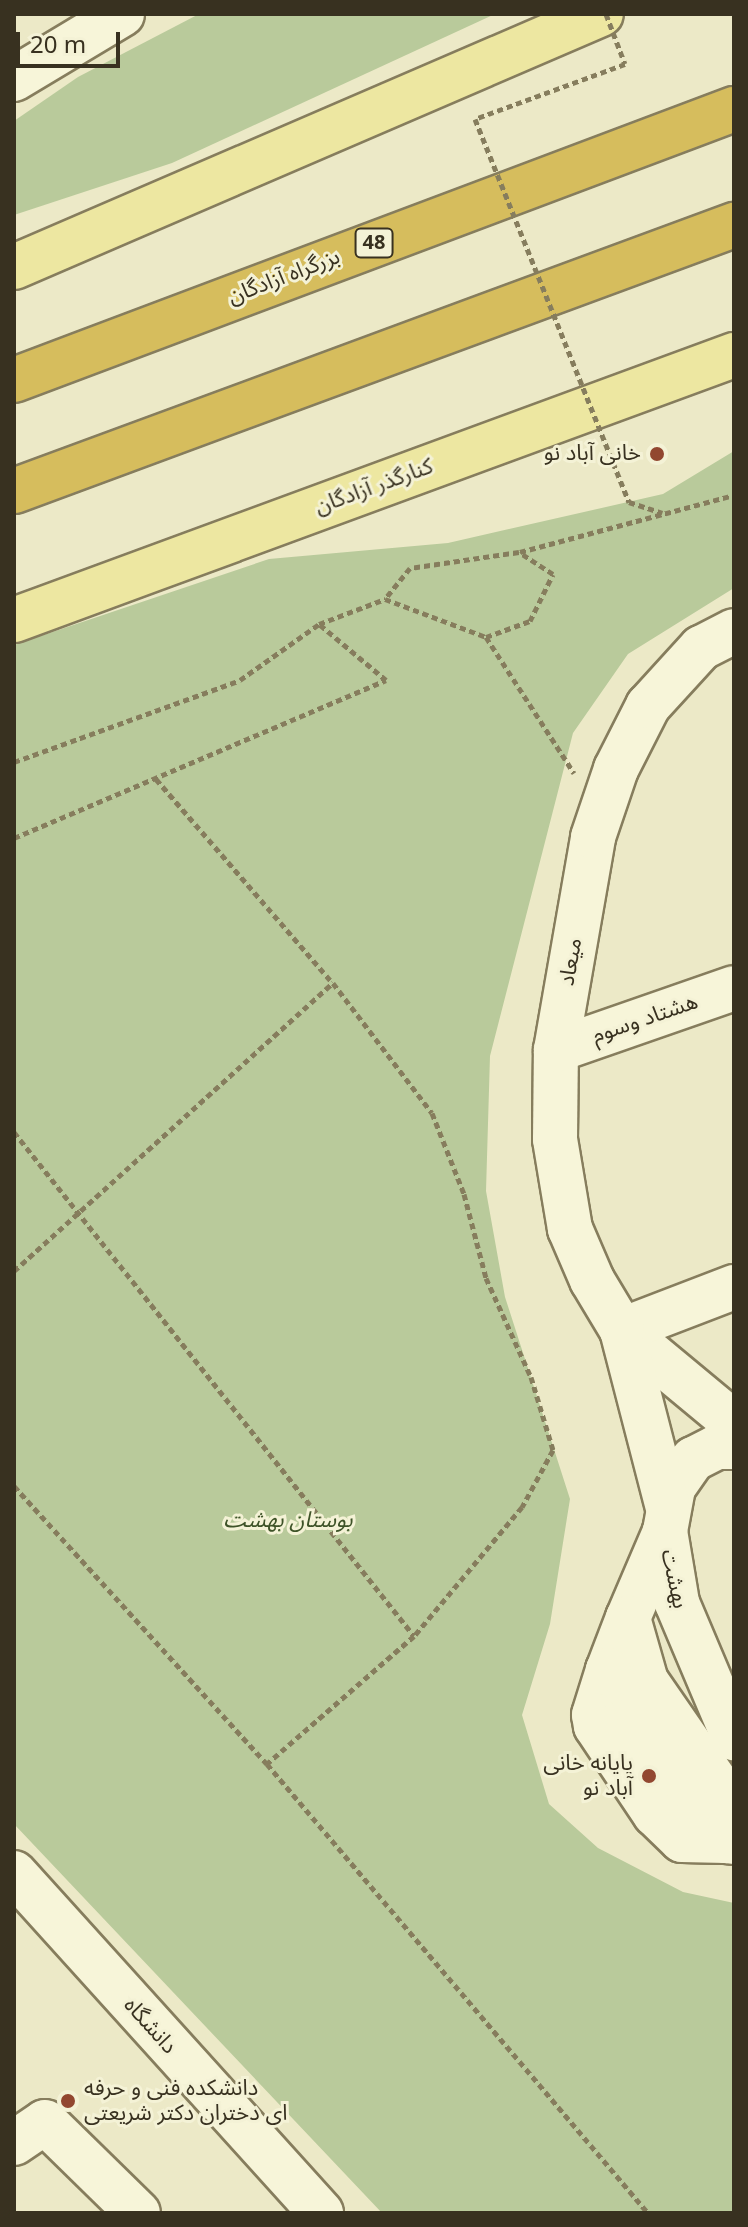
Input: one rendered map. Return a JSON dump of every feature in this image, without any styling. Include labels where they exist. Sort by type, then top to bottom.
[{"type":"highway","name":"بزرگراه آزادگان","points":[[14,380],[734,109]]},
{"type":"highway","points":[[14,491],[734,225]]},
{"type":"main road","points":[[14,267],[603,14]]},
{"type":"main road","name":"کنارگذر آزادگان","points":[[14,620],[734,355]]},
{"type":"street","points":[[14,79],[122,14]]},
{"type":"street","name":"میعاد","points":[[622,1330],[592,1280],[570,1229],[555,1139],[556,1050],[601,814],[616,769],[648,706],[701,648],[734,631]]},
{"type":"street","name":"هشتاد وسوم","points":[[556,1050],[734,988]]},
{"type":"street","points":[[734,1287],[622,1330],[734,1423]]},
{"type":"street","name":"بهشت","points":[[622,1330],[666,1520],[677,1603],[734,1738]]},
{"type":"street","points":[[731,1830],[698,1813],[623,1703],[608,1670],[666,1520],[673,1488],[693,1459],[717,1447],[734,1447]]},
{"type":"street","points":[[628,1618],[646,1681],[731,1830]]},
{"type":"street","name":"دانشگاه","points":[[14,1873],[321,2213]]},
{"type":"street","points":[[14,2143],[45,2122],[138,2213]]},
{"type":"path","points":[[603,14],[625,64],[475,119],[629,502],[665,514]]},
{"type":"path","points":[[14,762],[240,680],[319,624],[385,599],[410,568],[519,552],[734,495]]},
{"type":"path","points":[[486,637],[530,621],[553,574],[519,552]]},
{"type":"path","points":[[385,599],[486,637],[601,814]]},
{"type":"path","points":[[14,838],[386,680],[319,624]]},
{"type":"path","points":[[156,779],[333,983],[432,1113],[464,1194],[486,1278],[531,1377],[553,1450],[522,1507],[414,1636],[267,1764]]},
{"type":"path","points":[[14,1271],[333,983]]},
{"type":"path","points":[[14,1132],[414,1636]]},
{"type":"path","points":[[14,1486],[267,1764],[648,2213]]},
{"type":"green space","points":[[199,14],[495,14],[172,163],[14,215],[14,121],[78,77]]},
{"type":"green space","name":"بوستان بهشت","points":[[734,451],[734,588],[628,654],[573,733],[490,1056],[486,1191],[505,1297],[570,1499],[550,1624],[522,1715],[549,1804],[598,1848],[683,1892],[734,1903],[734,2213],[382,2213],[14,1824],[14,645],[269,559],[448,543],[663,494]]},
{"type":"place","name":"خانی آباد نو","points":[[657,454]]},
{"type":"place","name":"پایانه خانی آباد نو","points":[[649,1776]]},
{"type":"place","name":"دانشکده فنی و حرفه ای دختران دکتر شریعتی","points":[[68,2101]]}]
